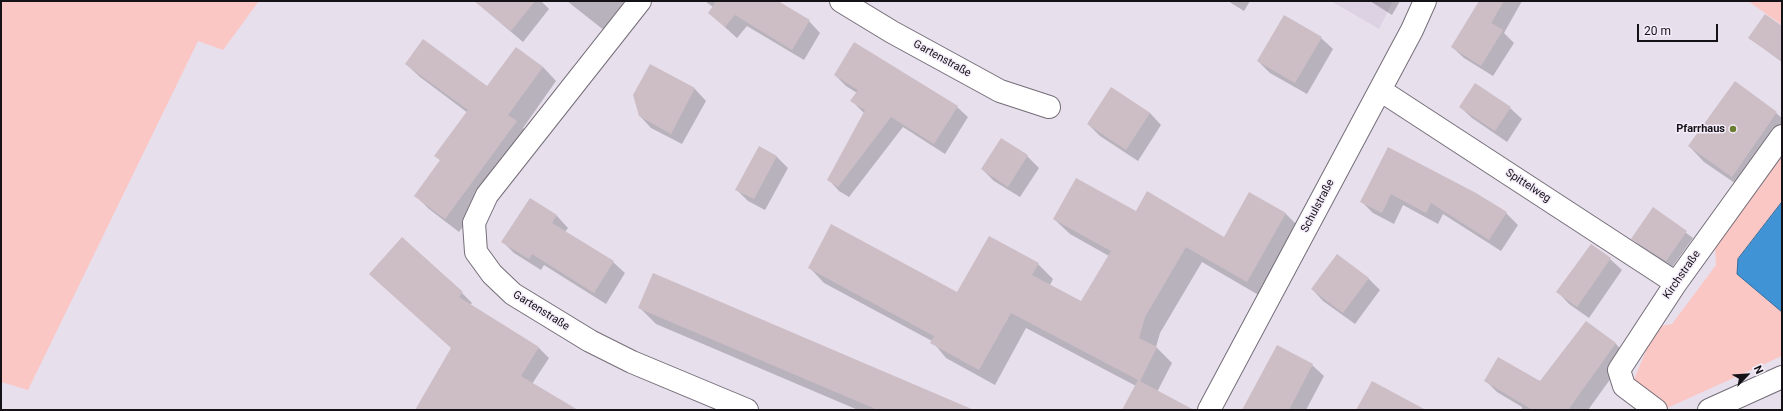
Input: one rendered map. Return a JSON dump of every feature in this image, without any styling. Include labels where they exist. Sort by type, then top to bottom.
[{"type":"street","name":"Gartenstraße","points":[[640,1],[487,195],[474,224],[476,252],[492,274],[513,294],[590,341],[632,362],[747,410]]},
{"type":"street","name":"Gartenstraße","points":[[841,1],[892,32],[1000,91],[1049,107]]},
{"type":"street","name":"Schulstraße","points":[[1210,410],[1380,90],[1425,1]]},
{"type":"street","name":"Spittelweg","points":[[1380,90],[1676,283]]},
{"type":"street","name":"Kirchstraße","points":[[1656,410],[1624,386],[1618,370],[1676,283],[1782,136]]},
{"type":"street","points":[[1710,410],[1782,377]]},
{"type":"shaded area","points":[[1,1],[259,1],[223,50],[198,41],[28,390],[1,382]]},
{"type":"shaded area","points":[[1331,1],[1393,1],[1379,29]]},
{"type":"shaded area","points":[[1748,1],[1782,1],[1782,25]]},
{"type":"shaded area","points":[[1782,153],[1782,356],[1665,409],[1632,384],[1656,327],[1672,324],[1716,265],[1715,248]]},
{"type":"water","points":[[1782,202],[1782,312],[1737,274],[1738,259]]},
{"type":"building","points":[[474,1],[535,1],[511,31]]},
{"type":"building","points":[[712,1],[778,1],[810,20],[792,50],[735,15],[725,27],[708,13],[715,3]]},
{"type":"building","points":[[1479,1],[1504,1],[1491,23],[1503,30],[1481,66],[1451,47]]},
{"type":"building","points":[[1765,14],[1782,26],[1782,61],[1748,38]]},
{"type":"building","points":[[1284,15],[1322,37],[1295,83],[1257,61]]},
{"type":"building","points":[[423,39],[487,86],[516,47],[543,67],[508,115],[517,121],[445,219],[414,196],[440,160],[434,156],[468,110],[405,64]]},
{"type":"building","points":[[854,42],[958,106],[934,144],[891,117],[838,187],[827,180],[865,110],[850,101],[858,90],[834,75]]},
{"type":"building","points":[[650,64],[695,88],[671,134],[639,116],[633,95]]},
{"type":"building","name":"Pfarrhaus","points":[[1735,81],[1777,112],[1732,177],[1688,146]]},
{"type":"building","points":[[1475,83],[1511,107],[1495,131],[1459,107]]},
{"type":"building","points":[[1111,87],[1150,113],[1126,150],[1087,124]]},
{"type":"building","points":[[1001,138],[1028,155],[1008,187],[981,169]]},
{"type":"building","points":[[759,146],[777,156],[754,199],[735,190]]},
{"type":"building","points":[[1388,147],[1476,193],[1507,212],[1489,240],[1431,203],[1426,213],[1391,194],[1382,213],[1360,202]]},
{"type":"building","points":[[1076,178],[1136,211],[1147,191],[1224,237],[1249,192],[1286,213],[1247,282],[1186,247],[1145,317],[1139,338],[1157,347],[1140,381],[1011,313],[979,370],[930,343],[934,336],[808,268],[831,224],[957,292],[989,236],[1039,263],[1032,275],[1081,301],[1111,251],[1053,219]]},
{"type":"building","points":[[530,198],[557,215],[552,223],[614,261],[594,293],[532,254],[529,259],[501,242]]},
{"type":"building","points":[[1653,207],[1687,231],[1666,261],[1631,239]]},
{"type":"building","points":[[402,237],[463,292],[459,297],[539,347],[521,376],[578,410],[415,410],[451,348],[369,274]]},
{"type":"building","points":[[1591,244],[1611,258],[1577,307],[1556,292]]},
{"type":"building","points":[[1337,254],[1369,278],[1343,313],[1311,289]]},
{"type":"building","points":[[653,273],[974,410],[878,410],[638,308]]},
{"type":"building","points":[[1586,321],[1616,343],[1568,410],[1533,410],[1484,381],[1498,357],[1540,381]]},
{"type":"building","points":[[1277,345],[1313,364],[1289,410],[1242,410]]},
{"type":"building","points":[[1138,380],[1194,410],[1122,410]]},
{"type":"building","points":[[1372,381],[1426,410],[1356,410]]},
{"type":"place","name":"Pfarrhaus","points":[[1733,129]]}]
